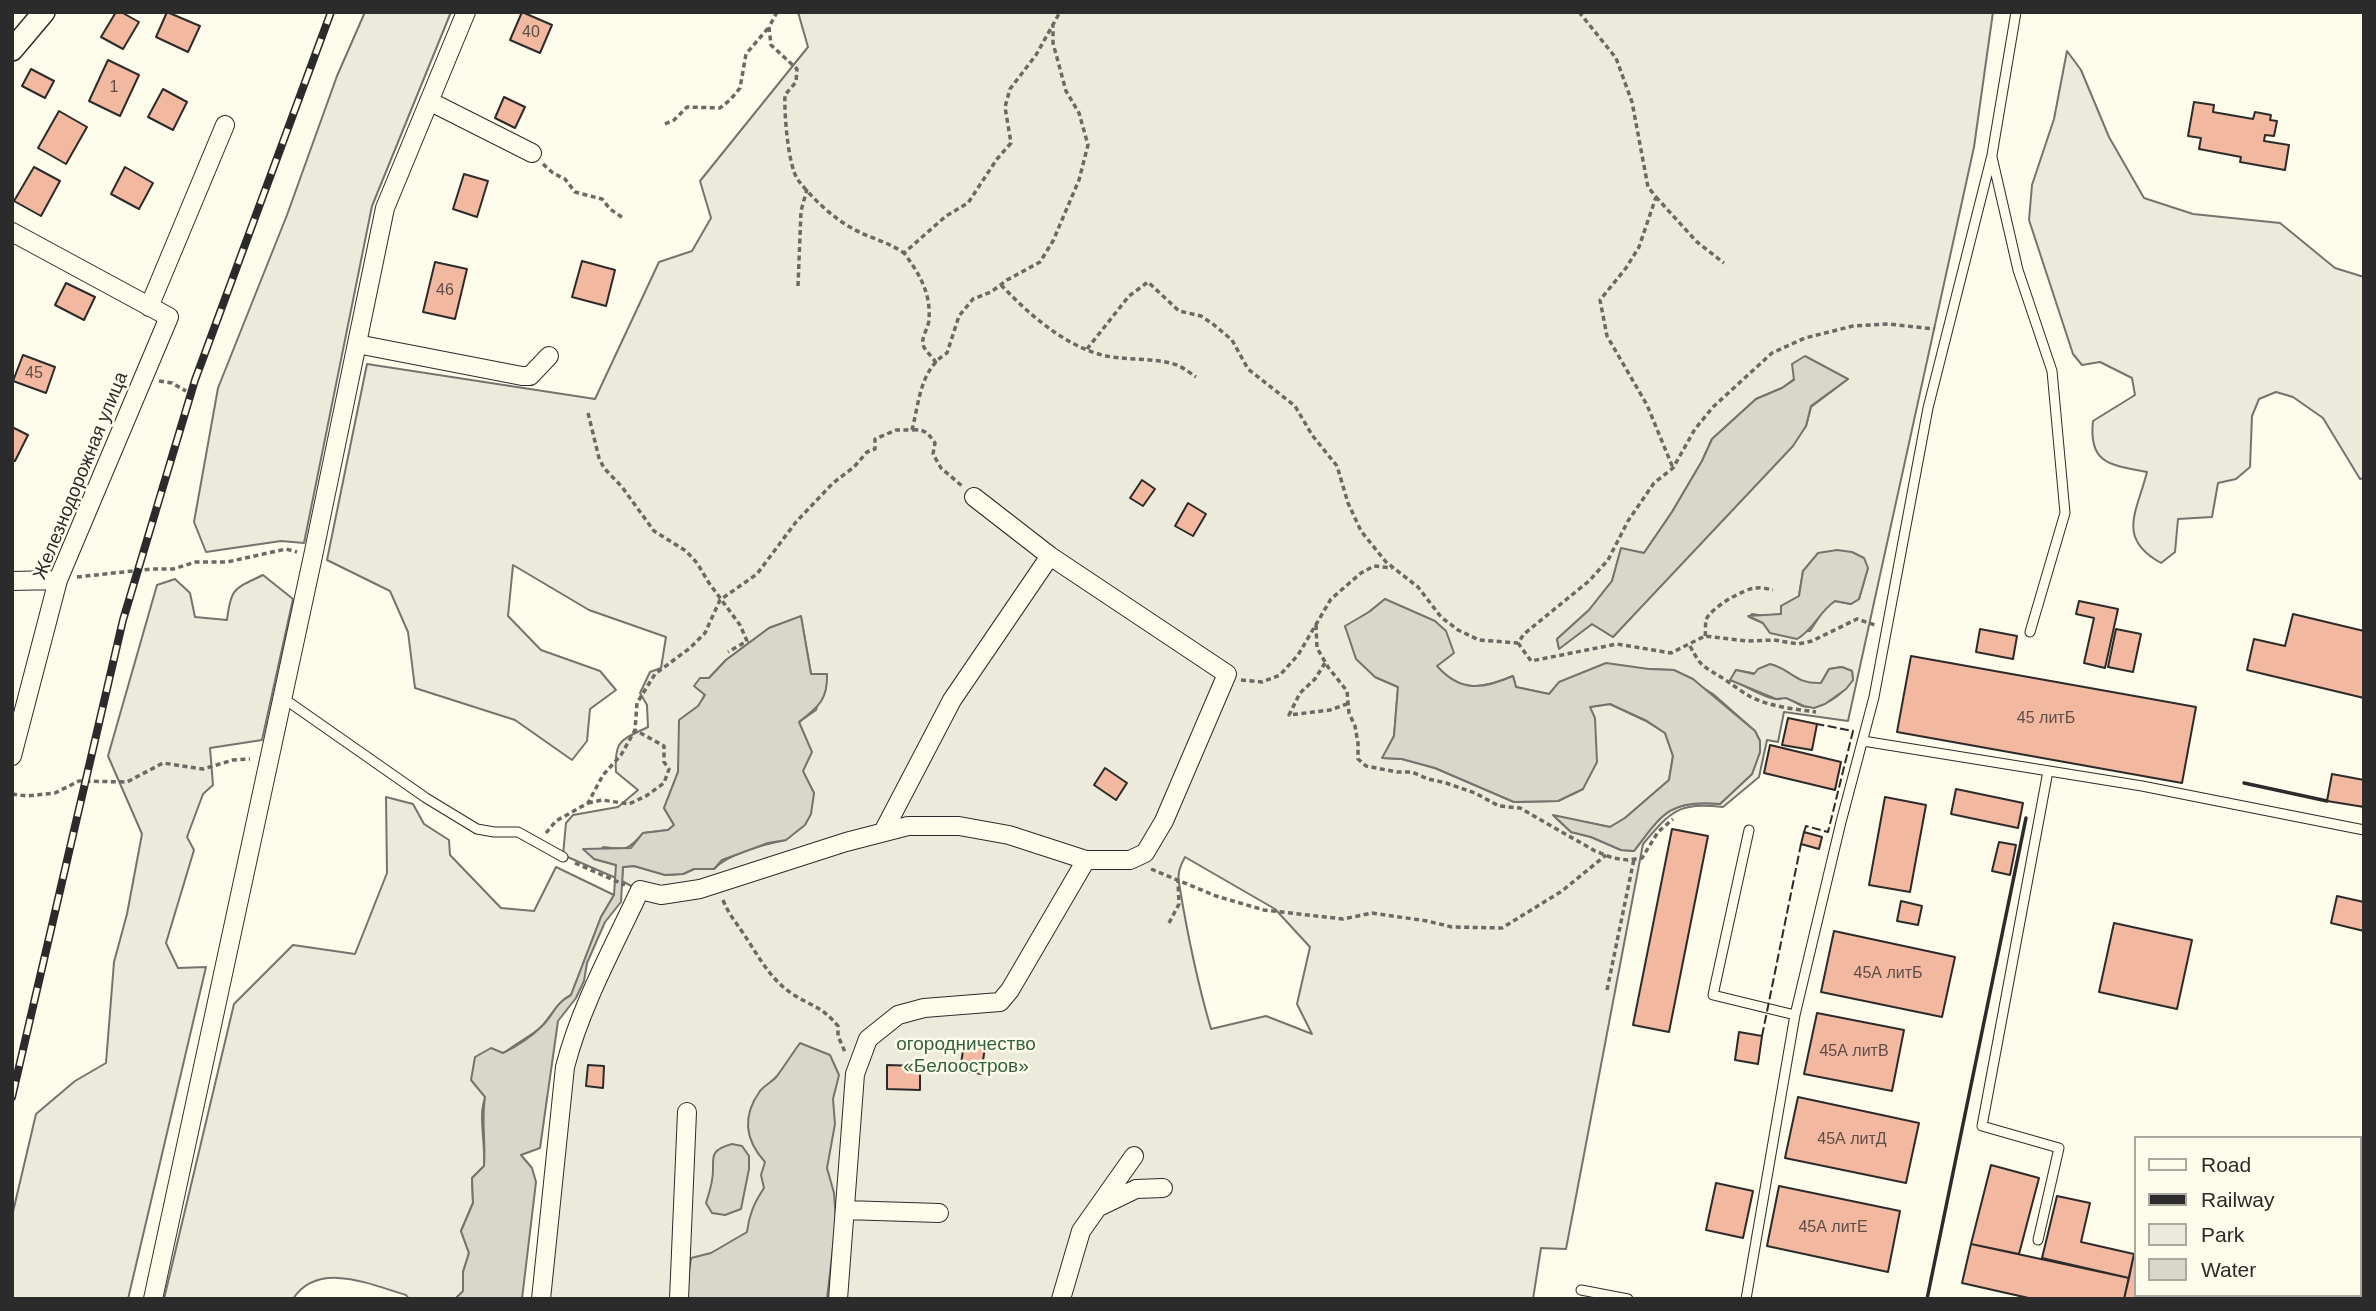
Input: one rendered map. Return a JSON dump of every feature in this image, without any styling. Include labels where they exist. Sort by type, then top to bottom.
[{"type":"street","points":[[12,50],[44,12]]},
{"type":"street","points":[[153,1299],[283,698],[384,208],[466,12]]},
{"type":"street","points":[[429,101],[531,153]]},
{"type":"street","points":[[12,232],[149,307],[225,125]]},
{"type":"street","name":"Железнодорожная улица","points":[[12,755],[58,580],[169,317],[149,307]]},
{"type":"street","points":[[357,344],[522,376],[530,376],[549,356]]},
{"type":"street","points":[[541,1299],[565,1067],[572,1042],[612,945],[640,890],[661,895],[713,885],[908,826],[960,826],[1009,835],[1086,860],[1130,860],[1145,853],[1164,821],[1227,674],[1050,556],[974,497]]},
{"type":"street","points":[[883,832],[952,700],[1050,556]]},
{"type":"street","points":[[12,581],[58,580]]},
{"type":"street","points":[[838,1299],[855,1074],[868,1039],[898,1015],[924,1007],[1000,1002],[1010,990],[1086,860]]},
{"type":"street","points":[[679,1299],[687,1112]]},
{"type":"street","points":[[1061,1299],[1081,1231],[1134,1156]]},
{"type":"street","points":[[1095,1209],[1136,1189],[1163,1188]]},
{"type":"street","points":[[845,1209],[939,1213]]},
{"type":"lane","points":[[1746,1299],[1796,1015],[1841,822],[1864,740],[1928,408],[1992,155],[2016,12]]},
{"type":"lane","points":[[1992,155],[2018,270],[2052,371],[2065,513],[2030,632]]},
{"type":"lane","points":[[283,698],[426,798],[477,829],[518,832],[563,857]]},
{"type":"lane","points":[[1864,740],[2142,786],[2364,830]]},
{"type":"lane","points":[[2038,1240],[2059,1148],[1982,1126],[2048,771]]},
{"type":"lane","points":[[1749,830],[1713,995],[1796,1015]]},
{"type":"lane","points":[[1581,1290],[1628,1299]]},
{"type":"path","points":[[665,124],[674,120],[687,107],[720,108],[730,100],[740,88],[746,54],[769,27],[777,12]]},
{"type":"path","points":[[904,253],[946,216],[968,203],[1011,143],[1005,107],[1010,89],[1036,55],[1060,12]]},
{"type":"path","points":[[1578,12],[1616,58],[1632,102],[1648,187],[1697,242],[1724,263]]},
{"type":"path","points":[[912,430],[923,383],[936,362],[947,353],[959,316],[973,299],[991,292],[1040,262],[1053,241],[1079,180],[1087,145],[1079,113],[1066,91],[1053,43],[1053,26]]},
{"type":"path","points":[[769,27],[771,45],[797,69],[796,82],[785,95],[784,109],[796,179],[838,220],[852,229],[889,242],[904,253],[926,289],[930,321],[923,342],[924,348],[936,362]]},
{"type":"path","points":[[531,153],[553,173],[565,179],[575,192],[603,199],[610,209],[623,218]]},
{"type":"path","points":[[798,286],[801,211],[807,188]]},
{"type":"path","points":[[1656,197],[1639,247],[1600,300],[1607,336],[1647,405],[1673,468]]},
{"type":"path","points":[[1087,349],[1129,296],[1148,282],[1179,311],[1201,316],[1213,324],[1232,340],[1248,369],[1295,406],[1312,435],[1337,466],[1348,503],[1362,531],[1386,562],[1418,587],[1441,617],[1458,630],[1479,640],[1518,643],[1531,661],[1617,644],[1671,653],[1690,646],[1705,636],[1798,644],[1812,641],[1857,619],[1886,632]]},
{"type":"path","points":[[1000,285],[1051,330],[1087,349],[1102,355],[1178,365],[1196,377]]},
{"type":"path","points":[[1518,643],[1524,634],[1589,581],[1608,560],[1628,521],[1654,483],[1673,468],[1695,429],[1713,407],[1772,353],[1805,338],[1853,326],[1910,325],[1947,333]]},
{"type":"path","points":[[143,379],[172,383],[186,391]]},
{"type":"path","points":[[588,413],[604,468],[622,487],[654,531],[686,551],[697,563],[720,600],[740,625],[747,640],[728,652]]},
{"type":"path","points":[[588,803],[603,775],[621,755],[635,730],[637,703],[655,674],[670,665],[705,633],[720,600],[757,574],[796,522],[833,483],[854,467],[867,452],[875,449],[875,439],[897,430],[923,429],[935,443],[933,454],[941,468],[974,497]]},
{"type":"path","points":[[58,580],[137,570],[173,569],[196,562],[227,562],[286,549],[313,556]]},
{"type":"path","points":[[1227,674],[1246,682],[1268,681],[1280,675],[1298,655],[1331,599],[1361,573],[1374,566],[1394,569]]},
{"type":"path","points":[[1705,636],[1706,620],[1720,604],[1758,587],[1773,590]]},
{"type":"path","points":[[1316,625],[1317,648],[1347,691],[1347,704],[1358,743],[1358,760],[1366,766],[1412,772],[1475,793],[1499,806],[1520,808],[1547,825],[1614,858],[1642,858],[1658,832],[1672,819]]},
{"type":"path","points":[[1690,646],[1697,661],[1706,671],[1752,698],[1768,704],[1816,712]]},
{"type":"path","points":[[1325,663],[1300,694],[1289,715],[1330,710],[1347,704]]},
{"type":"path","points":[[538,843],[556,821],[588,803],[602,800],[629,804],[664,783],[669,769],[664,762],[664,746],[635,730]]},
{"type":"path","points":[[12,794],[27,796],[55,793],[79,781],[127,782],[163,763],[203,769],[233,760],[270,757]]},
{"type":"path","points":[[1130,860],[1216,896],[1264,910],[1343,919],[1372,913],[1452,927],[1502,928],[1562,891],[1606,855]]},
{"type":"path","points":[[563,857],[626,885]]},
{"type":"path","points":[[1607,990],[1634,859]]},
{"type":"path","points":[[1169,923],[1179,904],[1178,881]]},
{"type":"path","points":[[713,885],[731,918],[761,962],[786,989],[828,1014],[838,1026],[838,1035],[847,1056],[858,1065]]},
{"type":"green space","points":[[365,12],[451,12],[372,206],[304,543],[281,541],[206,552],[194,522],[218,388],[287,215],[337,76]]},
{"type":"green space","name":"огородничество «Белоостров»","points":[[798,12],[1993,12],[1974,147],[1848,721],[1784,712],[1778,742],[1767,740],[1759,777],[1723,807],[1695,806],[1677,811],[1643,844],[1566,1249],[1541,1248],[1533,1299],[541,1299],[565,1067],[637,889],[622,881],[623,867],[634,866],[666,875],[683,874],[694,869],[714,869],[737,854],[786,840],[814,793],[802,771],[804,736],[799,722],[816,710],[827,674],[811,674],[801,617],[769,628],[726,660],[709,678],[705,694],[680,749],[678,772],[664,808],[674,825],[668,830],[643,833],[626,848],[603,847],[594,859],[616,865],[616,878],[563,855],[566,823],[573,815],[618,807],[638,790],[616,772],[616,753],[621,742],[648,727],[647,705],[640,693],[650,672],[661,668],[666,637],[589,610],[513,565],[508,616],[541,650],[600,671],[616,690],[590,709],[587,741],[572,760],[515,720],[415,688],[408,632],[390,591],[327,560],[367,364],[595,399],[659,262],[692,251],[711,218],[700,181],[808,47]],"holes":[[[1794,379],[1848,379],[1811,407],[1806,426],[1613,637],[1592,624],[1559,648],[1557,639],[1589,610],[1612,581],[1621,549],[1644,553],[1672,512],[1712,439],[1756,399],[1782,388]],[[1868,568],[1859,599],[1851,604],[1835,601],[1825,608],[1810,631],[1770,633],[1763,623],[1749,617],[1752,614],[1781,614],[1781,606],[1799,596],[1803,571]],[[1385,599],[1432,663],[1455,682],[1465,686],[1484,685],[1513,676],[1516,687],[1549,694],[1649,669],[1674,670],[1713,694],[1755,731],[1760,741],[1760,752],[1752,774],[1720,804],[1703,803],[1678,807],[1660,819],[1634,851],[1621,850],[1571,832],[1554,816],[1610,827],[1625,818],[1669,780],[1673,756],[1665,733],[1610,704],[1590,707],[1583,789],[1558,801],[1514,802],[1435,768],[1402,759],[1383,758],[1394,736],[1398,687],[1375,677],[1345,627]],[[1841,667],[1852,671],[1853,680],[1837,696],[1824,704],[1809,707],[1785,698],[1770,698],[1731,680],[1736,670],[1806,683],[1821,683],[1829,669]],[[1185,857],[1275,909],[1310,947],[1297,1004],[1312,1034],[1266,1016],[1211,1029],[1182,901],[1179,880]]]},
{"type":"green space","points":[[2067,51],[2081,70],[2109,137],[2144,198],[2193,214],[2280,223],[2335,268],[2364,277],[2364,478],[2360,479],[2323,418],[2293,397],[2276,392],[2259,399],[2252,416],[2250,467],[2236,479],[2218,483],[2212,517],[2178,519],[2175,552],[2161,563],[2147,554],[2134,534],[2135,512],[2147,472],[2105,460],[2094,447],[2092,436],[2093,421],[2135,395],[2132,378],[2100,362],[2082,365],[2073,354],[2029,220],[2032,185],[2054,119]]},
{"type":"green space","points":[[263,575],[293,599],[262,740],[210,748],[213,785],[203,794],[187,837],[194,850],[166,943],[178,968],[206,967],[128,1299],[12,1299],[12,1216],[36,1114],[75,1081],[106,1063],[114,962],[127,914],[142,834],[108,756],[157,585],[175,579],[190,593],[195,617],[227,620],[230,601],[236,590]]},
{"type":"green space","points":[[386,797],[413,804],[424,824],[449,840],[450,855],[501,908],[534,911],[556,867],[614,895],[601,917],[571,995],[558,1005],[538,1030],[506,1052],[492,1076],[482,1111],[484,1166],[472,1178],[473,1203],[461,1231],[469,1253],[463,1272],[463,1292],[455,1299],[409,1299],[406,1295],[362,1282],[331,1278],[304,1287],[293,1299],[164,1299],[234,1004],[293,945],[355,954],[387,873]]},
{"type":"water","points":[[1805,356],[1848,379],[1811,406],[1806,426],[1793,446],[1613,637],[1592,624],[1559,649],[1557,639],[1589,610],[1612,581],[1621,548],[1644,553],[1672,512],[1712,439],[1756,399],[1794,380],[1792,364]]},
{"type":"water","points":[[1837,550],[1852,552],[1864,558],[1868,568],[1859,599],[1851,604],[1835,601],[1797,639],[1770,633],[1763,623],[1748,616],[1781,614],[1781,606],[1799,596],[1803,571],[1818,553]]},
{"type":"water","points":[[1385,599],[1435,621],[1446,631],[1454,653],[1437,666],[1455,681],[1464,684],[1482,686],[1513,676],[1516,687],[1549,694],[1559,682],[1606,663],[1674,670],[1693,679],[1755,731],[1760,741],[1760,752],[1752,774],[1720,804],[1689,804],[1669,812],[1652,827],[1634,851],[1621,850],[1571,832],[1553,815],[1610,827],[1625,818],[1669,780],[1673,756],[1665,733],[1647,721],[1610,704],[1590,707],[1595,718],[1597,762],[1583,789],[1558,801],[1514,802],[1435,768],[1402,759],[1382,758],[1394,736],[1398,687],[1375,677],[1356,659],[1345,626]]},
{"type":"water","points":[[801,616],[811,674],[827,674],[824,697],[812,712],[799,722],[812,752],[803,771],[814,793],[811,814],[805,825],[786,840],[768,843],[722,860],[714,869],[694,869],[683,874],[665,875],[634,866],[623,867],[621,902],[605,922],[587,963],[584,981],[576,998],[558,1021],[540,1148],[521,1155],[532,1168],[536,1182],[522,1299],[455,1299],[463,1291],[463,1272],[469,1253],[461,1231],[473,1203],[472,1178],[484,1166],[485,1097],[471,1080],[475,1057],[491,1048],[503,1053],[523,1042],[571,995],[601,917],[614,895],[616,865],[594,859],[583,849],[631,848],[643,833],[668,830],[674,825],[664,808],[678,772],[679,720],[698,706],[705,695],[694,686],[700,678],[709,678],[726,660],[769,628]]},
{"type":"water","points":[[1770,664],[1812,683],[1821,683],[1829,669],[1842,667],[1852,671],[1853,680],[1846,689],[1825,704],[1814,708],[1786,698],[1776,699],[1730,680],[1736,670],[1754,674],[1758,669]]},
{"type":"water","points":[[800,1043],[830,1055],[839,1075],[833,1099],[835,1124],[827,1168],[834,1193],[836,1221],[827,1299],[685,1299],[691,1258],[711,1253],[747,1232],[752,1209],[764,1188],[761,1175],[765,1162],[749,1136],[750,1109],[760,1091],[777,1076]]},
{"type":"water","points":[[732,1144],[742,1146],[749,1156],[741,1209],[725,1215],[712,1213],[706,1203],[712,1183],[713,1157],[718,1150]]},
{"type":"building","points":[[116,12],[139,22],[123,49],[101,37]]},
{"type":"building","points":[[167,12],[200,26],[188,52],[156,37]]},
{"type":"building","points":[[522,12],[552,25],[540,53],[510,40]]},
{"type":"building","points":[[108,60],[139,75],[120,116],[89,101]]},
{"type":"building","points":[[31,69],[54,81],[45,98],[22,86]]},
{"type":"building","points":[[163,89],[187,102],[173,130],[148,117]]},
{"type":"building","points":[[504,97],[525,107],[515,128],[495,118]]},
{"type":"building","points":[[2194,102],[2214,105],[2213,112],[2253,119],[2255,112],[2271,115],[2270,120],[2277,121],[2274,136],[2265,135],[2264,141],[2289,145],[2285,170],[2240,162],[2241,157],[2199,149],[2201,138],[2188,136]]},
{"type":"building","points":[[59,111],[87,127],[66,164],[38,148]]},
{"type":"building","points":[[34,167],[60,181],[41,216],[14,201]]},
{"type":"building","points":[[125,167],[153,183],[139,209],[111,194]]},
{"type":"building","points":[[464,174],[488,181],[477,217],[453,209]]},
{"type":"building","points":[[582,261],[615,270],[606,306],[572,297]]},
{"type":"building","points":[[435,262],[467,269],[455,319],[423,312]]},
{"type":"building","points":[[66,283],[95,297],[84,320],[55,305]]},
{"type":"building","points":[[23,355],[55,367],[46,393],[13,381]]},
{"type":"building","points":[[12,427],[28,435],[15,461],[12,459]]},
{"type":"building","points":[[1142,480],[1155,489],[1143,506],[1130,498]]},
{"type":"building","points":[[1188,503],[1206,514],[1193,536],[1175,526]]},
{"type":"building","points":[[2079,601],[2118,609],[2105,668],[2084,663],[2094,618],[2076,614]]},
{"type":"building","points":[[2293,614],[2364,631],[2364,698],[2247,670],[2254,639],[2285,646]]},
{"type":"building","points":[[1980,629],[2017,636],[2013,659],[1976,652]]},
{"type":"building","points":[[2116,629],[2141,634],[2133,672],[2108,667]]},
{"type":"building","points":[[1911,656],[2196,707],[2182,783],[1897,732]]},
{"type":"building","points":[[1788,718],[1817,724],[1812,750],[1782,745]]},
{"type":"building","points":[[1770,745],[1841,762],[1835,790],[1764,773]]},
{"type":"building","points":[[1105,768],[1127,783],[1116,800],[1094,785]]},
{"type":"building","points":[[2332,774],[2364,780],[2364,807],[2327,801]]},
{"type":"building","points":[[1956,789],[2023,803],[2018,828],[1951,814]]},
{"type":"building","points":[[1885,797],[1926,805],[1910,892],[1869,885]]},
{"type":"building","points":[[1672,829],[1708,836],[1669,1032],[1633,1025]]},
{"type":"building","points":[[1804,832],[1822,837],[1819,849],[1801,844]]},
{"type":"building","points":[[1999,842],[2016,845],[2010,875],[1992,871]]},
{"type":"building","points":[[2337,896],[2364,902],[2364,931],[2331,923]]},
{"type":"building","points":[[1901,901],[1922,906],[1918,925],[1897,921]]},
{"type":"building","points":[[2114,923],[2192,940],[2177,1009],[2099,992]]},
{"type":"building","points":[[1834,931],[1955,957],[1942,1017],[1821,992]]},
{"type":"building","points":[[1817,1013],[1904,1030],[1892,1091],[1804,1074]]},
{"type":"building","points":[[1739,1032],[1762,1036],[1758,1064],[1735,1060]]},
{"type":"building","points":[[964,1044],[985,1047],[981,1074],[960,1070]]},
{"type":"building","points":[[588,1065],[604,1066],[603,1088],[586,1086]]},
{"type":"building","points":[[887,1065],[920,1066],[920,1090],[887,1089]]},
{"type":"building","points":[[1798,1097],[1919,1123],[1906,1183],[1785,1158]]},
{"type":"building","points":[[1991,1165],[2039,1178],[2019,1254],[1971,1244]]},
{"type":"building","points":[[1716,1183],[1753,1191],[1743,1238],[1706,1230]]},
{"type":"building","points":[[1779,1186],[1900,1211],[1888,1272],[1767,1246]]},
{"type":"building","points":[[2057,1196],[2090,1203],[2081,1242],[2134,1254],[2129,1278],[2042,1258]]},
{"type":"building","points":[[1971,1244],[2129,1278],[2124,1299],[2033,1299],[1962,1283]]},
{"type":"building","points":[[2134,1254],[2134,1297],[2166,1297],[2124,1299]]},
{"type":"railway","points":[[12,1097],[123,620],[195,380],[331,12]]},
{"type":"fence","points":[[1804,832],[1806,826],[1828,832],[1853,731],[1817,724]]},
{"type":"fence","points":[[1762,1036],[1801,844]]},
{"type":"wall","points":[[2244,783],[2327,801]]},
{"type":"wall","points":[[1927,1299],[2026,818]]}]
